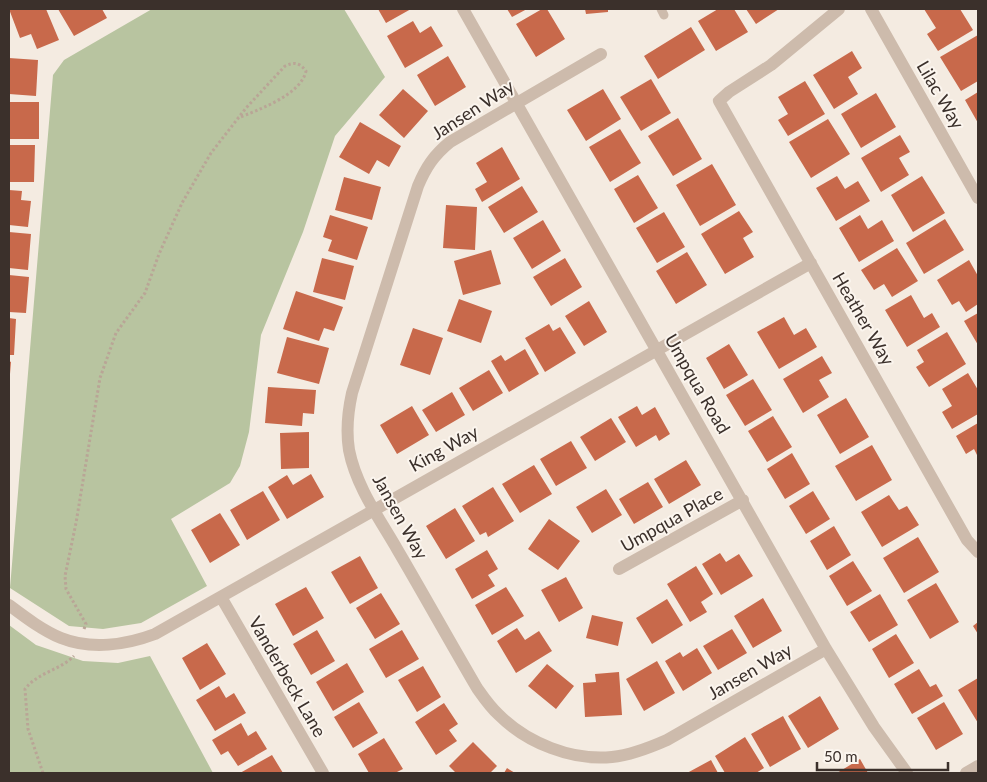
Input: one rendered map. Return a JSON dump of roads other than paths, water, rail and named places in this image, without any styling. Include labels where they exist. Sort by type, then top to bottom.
[{"type":"street","name":"Umpqua Road","points":[[463,9],[826,649],[874,727],[907,773]]},
{"type":"street","name":"Heather Way","points":[[839,9],[771,65],[728,92],[719,101],[962,531],[978,552]]},
{"type":"street","name":"Lilac Way","points":[[871,9],[978,198]]},
{"type":"street","name":"Jansen Way","points":[[601,54],[450,142],[440,150],[425,170],[418,186],[352,393],[348,412],[348,438],[352,462],[364,491],[477,688],[489,704],[509,724],[538,743],[575,755],[612,757],[648,748],[667,740],[826,649]]},
{"type":"street","name":"King Way","points":[[9,605],[44,630],[80,643],[123,644],[155,634],[811,263]]},
{"type":"street","name":"Umpqua Place","points":[[619,569],[743,500]]},
{"type":"street","name":"Vanderbeck Lane","points":[[221,597],[323,773]]},
{"type":"street","points":[[966,773],[978,766]]}]
